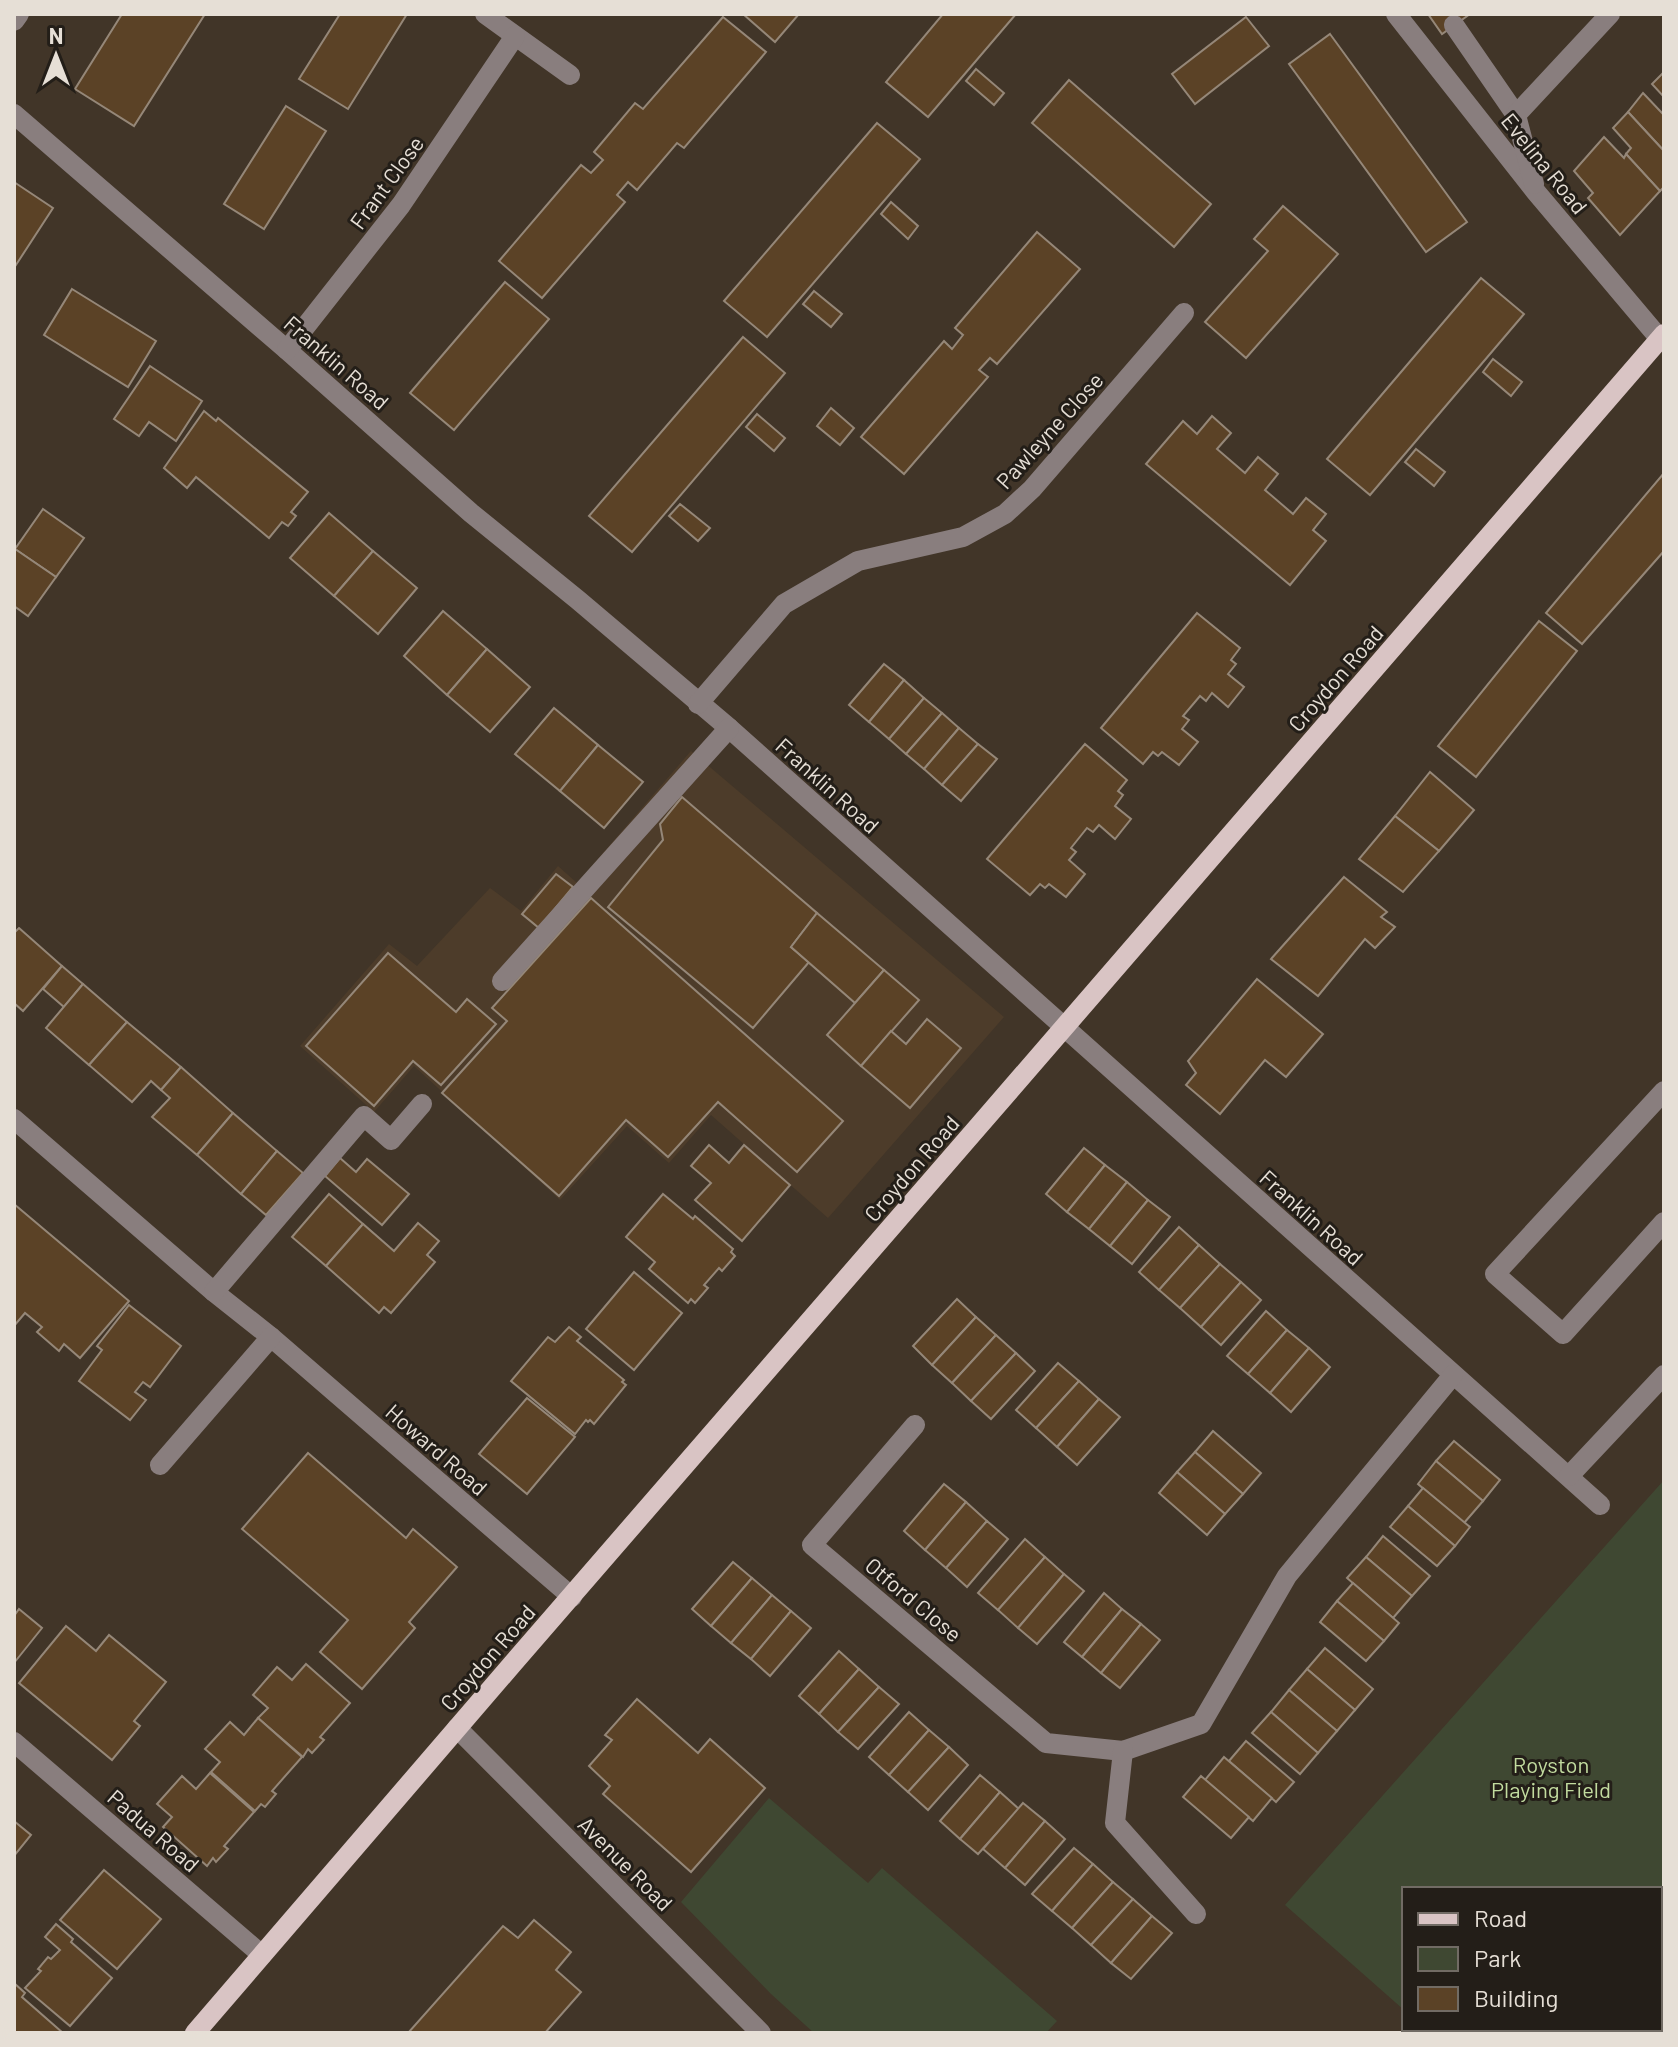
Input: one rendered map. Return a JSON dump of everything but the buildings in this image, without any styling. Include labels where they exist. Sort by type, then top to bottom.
[{"type":"main road","name":"Croydon Road","points":[[195,2033],[1662,337]]},
{"type":"street","points":[[14,21],[19,14]]},
{"type":"street","points":[[485,14],[570,75]]},
{"type":"street","name":"Evelina Road","points":[[1396,14],[1536,192],[1662,337]]},
{"type":"street","points":[[1516,115],[1610,14]]},
{"type":"street","points":[[1454,25],[1516,115],[1536,192]]},
{"type":"street","name":"Frant Close","points":[[287,350],[401,205],[515,36]]},
{"type":"street","name":"Franklin Road","points":[[14,114],[471,513],[729,728],[1600,1505]]},
{"type":"street","name":"Pawleyne Close","points":[[698,704],[784,604],[858,561],[963,537],[1005,514],[1032,489],[1184,313]]},
{"type":"street","points":[[502,981],[729,728]]},
{"type":"street","points":[[1664,1091],[1495,1274],[1563,1334],[1664,1222]]},
{"type":"street","points":[[214,1292],[364,1116],[391,1140],[422,1104]]},
{"type":"street","name":"Howard Road","points":[[14,1119],[572,1597]]},
{"type":"street","points":[[160,1465],[271,1337]]},
{"type":"street","name":"Otford Close","points":[[915,1425],[812,1545],[1046,1743],[1123,1751],[1201,1724],[1287,1576],[1453,1375]]},
{"type":"street","points":[[1569,1476],[1664,1375]]},
{"type":"street","name":"Avenue Road","points":[[457,1728],[761,2033]]},
{"type":"street","name":"Padua Road","points":[[14,1742],[262,1955]]},
{"type":"street","points":[[1123,1751],[1115,1823],[1196,1914]]},
{"type":"shaded area","points":[[691,751],[1004,1017],[828,1218],[711,1115],[669,1163],[627,1126],[560,1200],[414,1066],[374,1112],[300,1046],[389,944],[417,966],[490,888],[521,911],[558,866],[577,883]]},
{"type":"green space","name":"Royston Playing Field","points":[[1664,1480],[1664,2033],[1428,2031],[1662,2031],[1662,1887],[1402,1887],[1402,2008],[1285,1905]]},
{"type":"green space","points":[[769,1798],[868,1883],[882,1868],[1057,2021],[1046,2033],[814,2033],[681,1902]]}]
